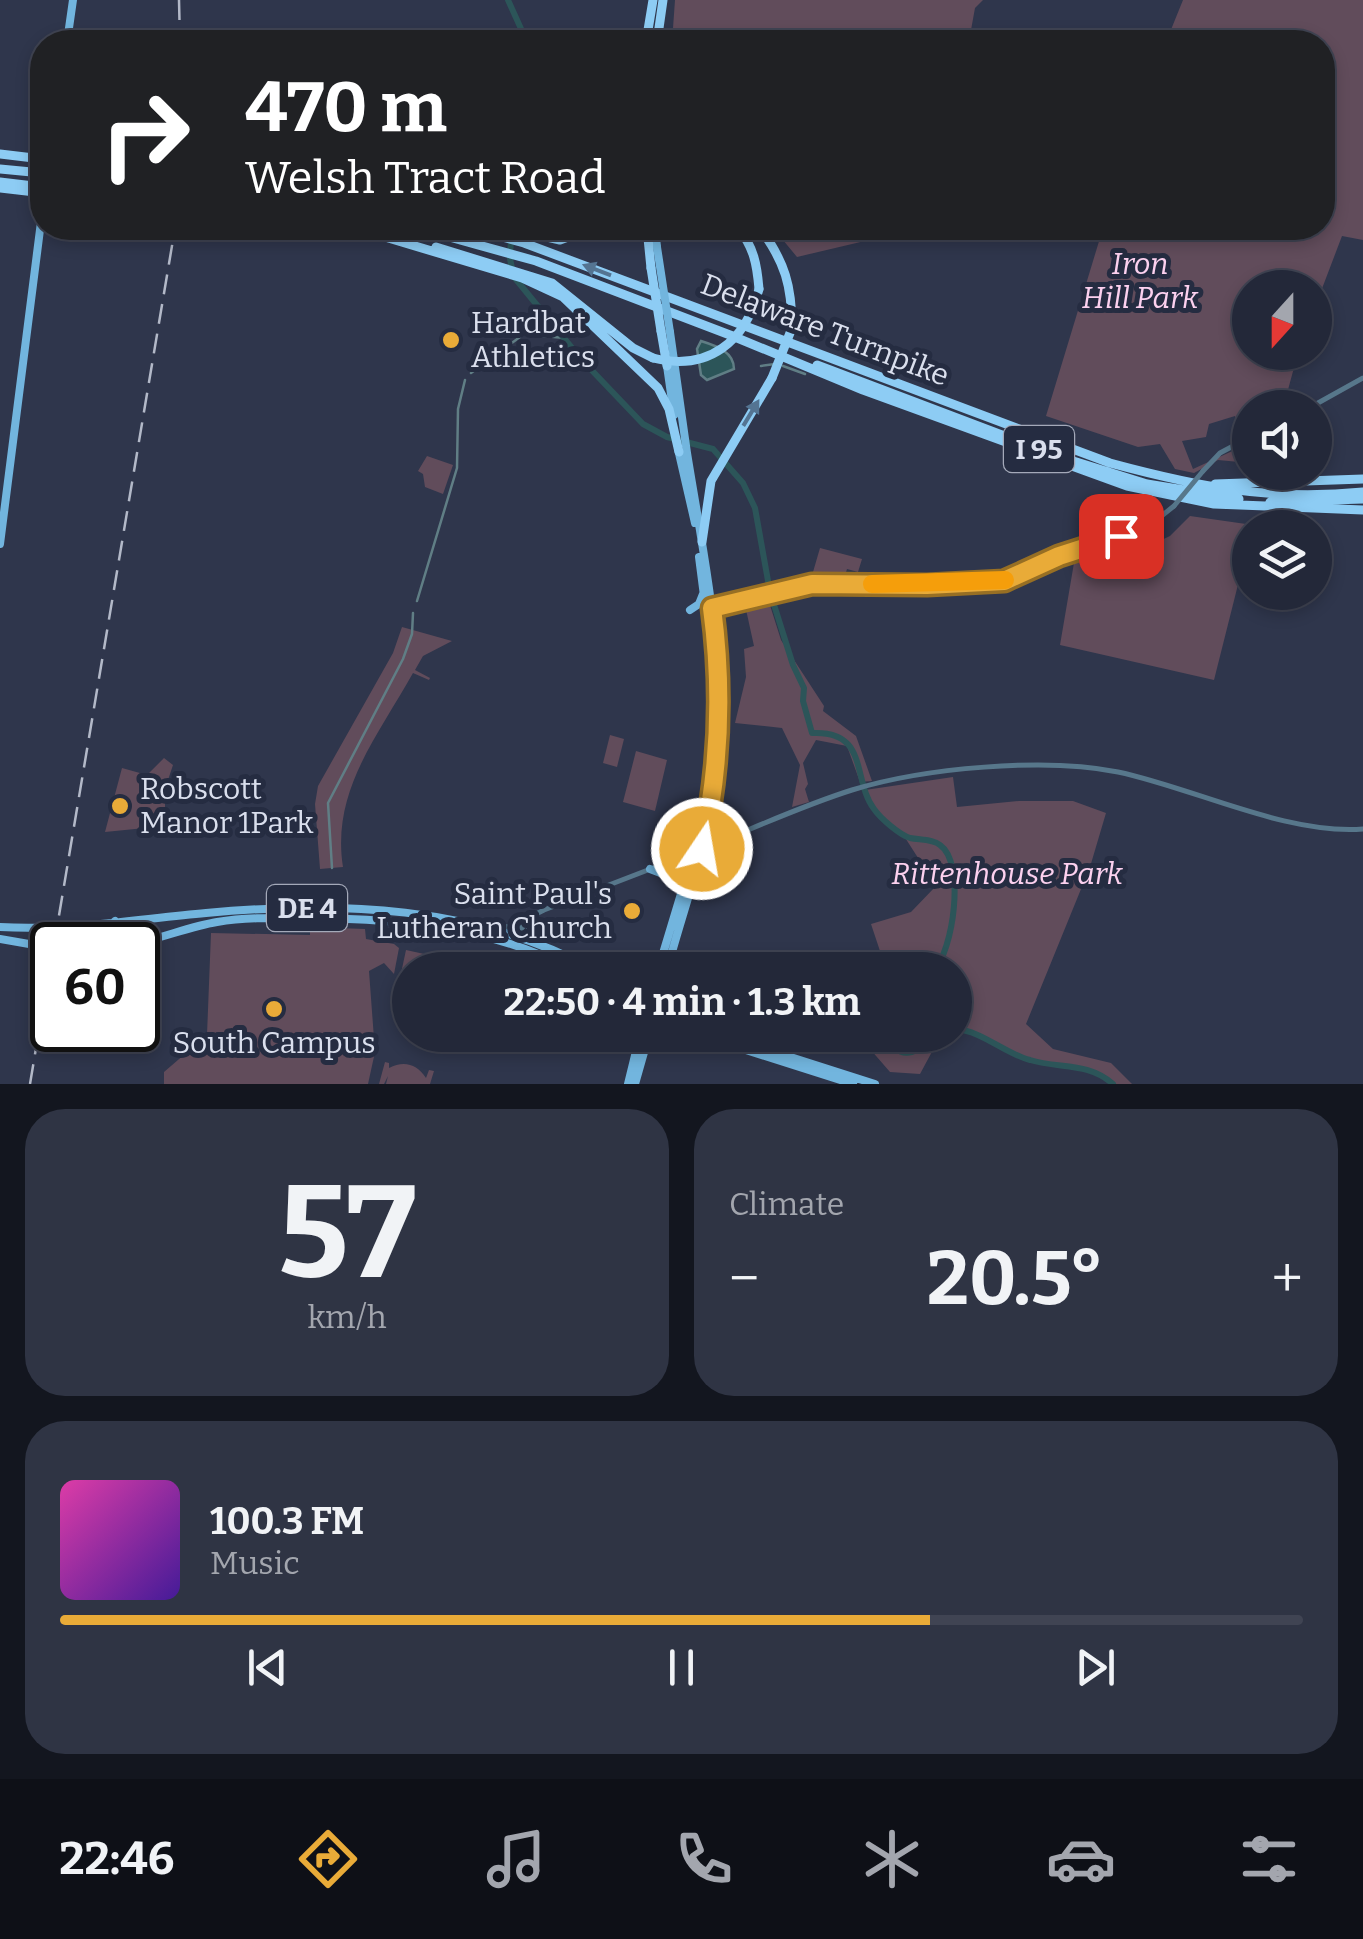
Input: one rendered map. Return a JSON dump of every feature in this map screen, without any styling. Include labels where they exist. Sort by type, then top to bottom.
[{"type":"highway","points":[[648,30],[653,0]]},
{"type":"highway","points":[[659,30],[663,0]]},
{"type":"highway","points":[[0,154],[30,157]]},
{"type":"highway","points":[[0,168],[30,172]]},
{"type":"highway","points":[[0,185],[30,188]]},
{"type":"highway","points":[[397,240],[538,276],[633,348],[653,358],[684,362],[720,350],[740,334],[752,314],[758,289],[757,263],[748,240]]},
{"type":"highway","name":"Delaware Turnpike","points":[[452,240],[522,256],[1064,458],[1147,484],[1267,502],[1363,496]]},
{"type":"highway","name":"Delaware Turnpike","points":[[520,240],[1070,450],[1216,489],[1363,496]]},
{"type":"highway","points":[[648,240],[666,331],[667,366]]},
{"type":"highway","points":[[702,542],[708,498],[717,470],[772,378],[792,328],[790,289],[781,257],[769,240]]},
{"type":"highway","points":[[566,295],[658,388],[683,453]]},
{"type":"highway","name":"Delaware Turnpike","points":[[730,334],[863,390],[1127,486],[1214,504],[1363,510]]},
{"type":"highway","name":"Delaware Turnpike","points":[[1163,477],[1242,484],[1363,479]]},
{"type":"main road","points":[[69,30],[73,0]]},
{"type":"main road","points":[[0,544],[39,240]]},
{"type":"main road","points":[[656,240],[678,432]]},
{"type":"main road","points":[[667,366],[678,432]]},
{"type":"main road","points":[[664,952],[705,834],[714,794],[719,734],[718,664],[702,542],[683,453]]},
{"type":"main road","points":[[672,952],[698,851],[714,733],[709,607],[683,453]]},
{"type":"main road","points":[[704,590],[700,604],[690,612],[708,624]]},
{"type":"main road","points":[[705,834],[714,839],[732,837]]},
{"type":"main road","points":[[674,860],[666,870],[671,880],[680,881],[688,874]]},
{"type":"main road","points":[[650,870],[663,869],[681,897]]},
{"type":"main road","points":[[315,908],[325,903],[330,894]]},
{"type":"main road","name":"DE 4","points":[[114,922],[315,908],[442,917],[528,929],[543,944],[559,952]]},
{"type":"main road","name":"DE 4","points":[[160,936],[204,924],[338,918],[458,929],[533,952]]},
{"type":"main road","name":"DE 4","points":[[0,928],[30,926]]},
{"type":"main road","points":[[458,929],[518,940],[528,929]]},
{"type":"main road","points":[[0,939],[30,944]]},
{"type":"main road","points":[[632,1084],[640,1052]]},
{"type":"main road","points":[[753,1052],[850,1084]]},
{"type":"main road","points":[[774,1052],[875,1084]]},
{"type":"street","points":[[1332,395],[1363,378]]},
{"type":"street","points":[[709,607],[812,584],[927,585],[1009,580],[1059,556],[1149,526],[1174,506],[1220,453],[1232,447]]},
{"type":"street","points":[[663,869],[674,860],[870,784],[993,768],[1095,769],[1289,821],[1326,828],[1363,828]]},
{"type":"street","points":[[528,929],[535,915],[650,870]]},
{"type":"street","points":[[522,912],[528,929]]},
{"type":"street","points":[[483,924],[528,929]]},
{"type":"green space","points":[[675,0],[983,0],[975,8],[971,30],[673,30]]},
{"type":"green space","name":"Iron Hill Park","points":[[1183,0],[1363,0],[1363,240],[1342,236],[1329,270],[1232,270],[1232,370],[1293,370],[1288,390],[1232,390],[1232,417],[1209,424],[1206,437],[1182,441],[1193,469],[1232,451],[1232,461],[1218,460],[1194,473],[1175,469],[1160,444],[1138,447],[1046,416],[1099,240],[1335,240],[1335,30],[1171,30]]},
{"type":"green space","points":[[783,240],[869,240],[797,257]]},
{"type":"green space","points":[[427,456],[453,465],[443,494],[425,487],[423,474],[418,471]]},
{"type":"green space","points":[[1190,516],[1232,522],[1232,608],[1214,680],[1060,645],[1075,557],[1131,542],[1153,544],[1170,536]]},
{"type":"green space","points":[[820,548],[862,559],[858,572],[847,569],[844,579],[813,572]]},
{"type":"green space","points":[[768,599],[781,640],[824,706],[823,711],[856,736],[872,781],[860,782],[847,746],[816,740],[803,763],[809,802],[792,807],[800,765],[782,728],[735,723],[746,677],[744,649],[754,646],[745,605]]},
{"type":"green space","points":[[402,627],[452,641],[423,656],[415,670],[429,680],[413,673],[360,765],[344,813],[343,867],[320,869],[315,804],[318,786],[393,653]]},
{"type":"green space","points":[[610,735],[624,739],[617,767],[603,763]]},
{"type":"green space","points":[[636,751],[667,760],[655,811],[623,802]]},
{"type":"green space","points":[[164,758],[173,765],[165,789],[165,826],[105,832],[122,768],[147,775]]},
{"type":"green space","name":"Rittenhouse Park","points":[[953,777],[957,807],[1073,801],[1106,813],[1090,867],[1026,1024],[1053,1049],[1111,1063],[1132,1084],[1113,1084],[1081,1066],[1069,1068],[1030,1060],[972,1032],[972,952],[880,952],[871,924],[911,912],[936,886],[904,836],[874,810],[865,790]]},
{"type":"green space","points":[[310,927],[365,929],[366,939],[399,948],[398,952],[392,952],[392,972],[384,963],[369,971],[375,1052],[368,1084],[164,1084],[164,1072],[207,1035],[211,933],[310,935]]},
{"type":"green space","points":[[873,1052],[932,1052],[920,1074],[890,1072]]},
{"type":"green space","points":[[385,1062],[389,1068],[410,1065],[426,1078],[429,1070],[434,1071],[430,1084],[386,1084],[388,1076],[384,1084],[379,1084]]},
{"type":"shaded area","points":[[701,341],[728,354],[734,369],[707,380],[701,375],[697,349]]},
{"type":"waterway","points":[[508,0],[522,30]]},
{"type":"waterway","points":[[511,240],[514,277],[581,359],[643,424],[667,437],[713,449],[743,483],[755,508],[770,592],[804,688],[803,701],[812,733],[830,734],[851,748],[867,797],[886,822],[910,838],[937,843],[948,855],[955,887],[944,952]]},
{"type":"waterway","points":[[526,335],[533,332],[565,338]]},
{"type":"waterway","points":[[471,373],[520,337]]},
{"type":"waterway","points":[[761,366],[775,364]]},
{"type":"waterway","points":[[783,366],[805,374]]},
{"type":"waterway","points":[[417,601],[457,468],[458,409],[465,380]]},
{"type":"waterway","points":[[332,868],[328,803],[403,659],[412,634],[413,613]]},
{"type":"waterway","points":[[972,1033],[1020,1057],[1084,1069],[1113,1084]]},
{"type":"waterway","points":[[903,1052],[912,1052]]},
{"type":"railway","points":[[179,0],[180,30]]},
{"type":"railway","points":[[58,922],[173,240]]},
{"type":"railway","points":[[30,1084],[35,1052]]},
{"type":"slow traffic","points":[[872,584],[1005,580]]},
{"type":"place","name":"Hardbat Athletics","points":[[451,340]]},
{"type":"place","name":"Robscott Manor 1Park","points":[[120,806]]},
{"type":"place","name":"Saint Paul's Lutheran Church","points":[[632,911]]},
{"type":"place","name":"South Campus","points":[[274,1009]]},
{"type":"route","points":[[702,849],[714,794],[719,734],[712,608],[812,584],[1004,581],[1059,556],[1121,536]]}]
